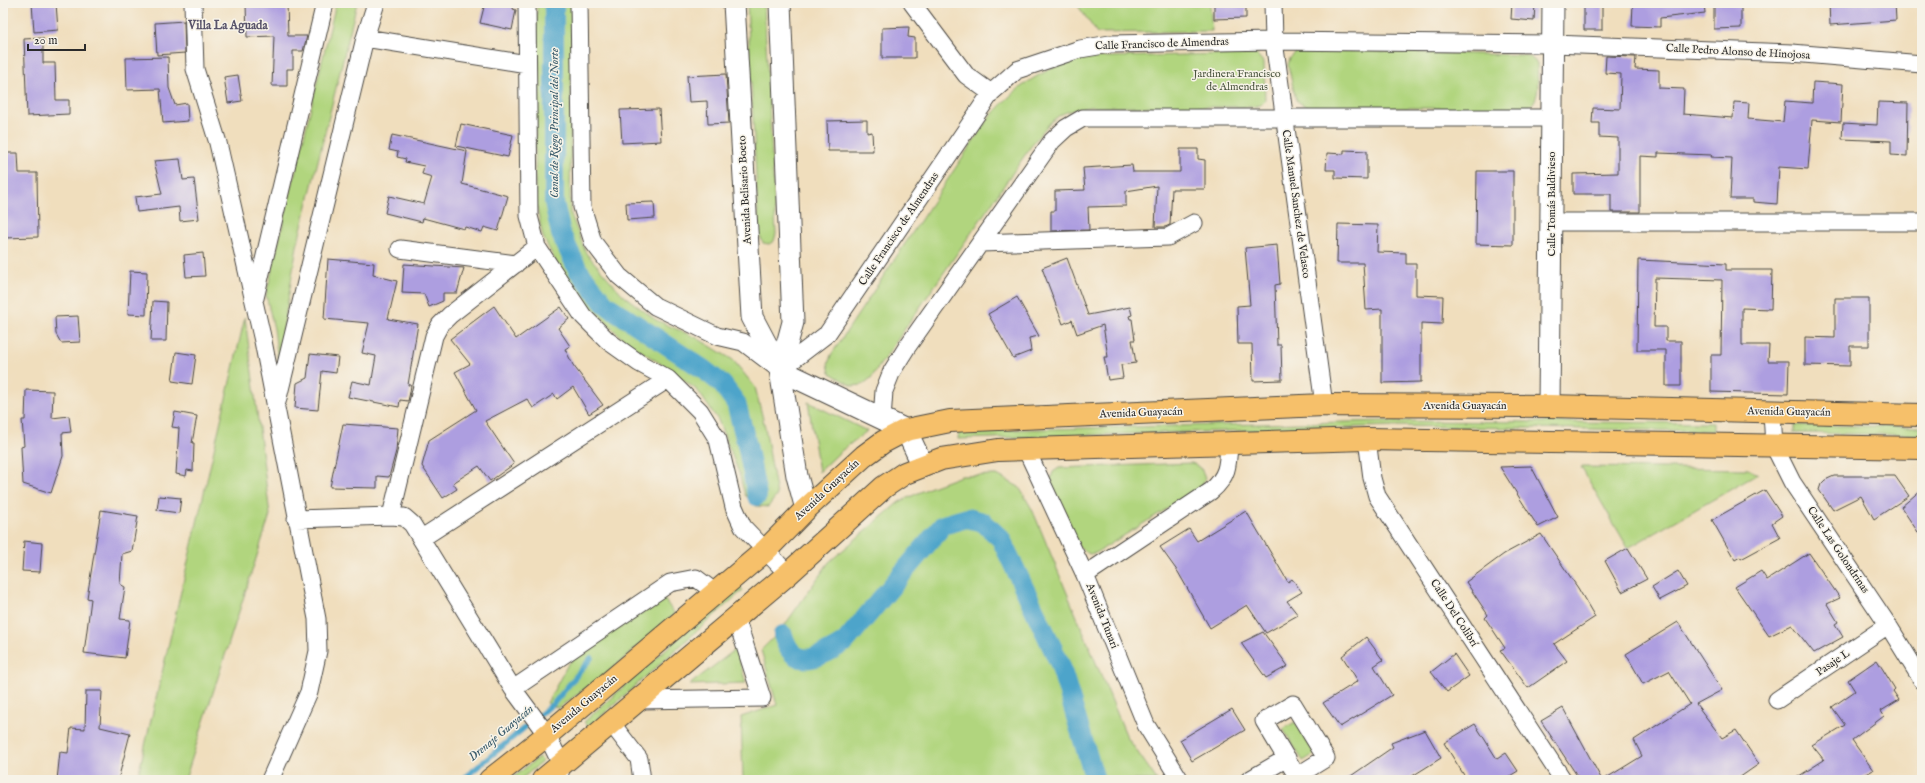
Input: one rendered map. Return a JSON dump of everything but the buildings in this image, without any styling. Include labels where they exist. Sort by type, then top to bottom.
[{"type":"main road","name":"Avenida Guayacán","points":[[490,780],[547,735],[765,551],[806,509],[864,456],[884,442],[906,430],[950,421],[1324,405],[1549,406],[1922,415]]},
{"type":"main road","points":[[543,780],[560,773],[612,724],[788,574],[884,487],[905,473],[941,459],[980,452],[1026,449],[1367,439],[1922,448]]},
{"type":"street","points":[[193,3],[195,69],[218,143],[254,302],[317,619],[318,652],[309,692],[270,780]]},
{"type":"street","points":[[254,302],[325,3]]},
{"type":"street","points":[[276,408],[365,38],[376,3]]},
{"type":"street","points":[[526,3],[529,216],[537,247],[583,316],[608,341],[639,363],[668,379],[700,411],[718,440],[734,506],[743,527],[788,574]]},
{"type":"street","points":[[579,3],[582,207],[593,242],[619,276],[655,306],[717,336],[743,342],[780,370],[906,430],[923,466]]},
{"type":"street","name":"Avenida Belisario Boeto","points":[[734,3],[752,317],[780,370],[797,476],[806,509]]},
{"type":"street","name":"Avenida Belisario Boeto","points":[[780,3],[793,322],[780,370]]},
{"type":"street","points":[[912,3],[966,75],[991,93]]},
{"type":"street","name":"Calle Manuel Sanchez de Velasco","points":[[1273,3],[1274,41],[1324,405]]},
{"type":"street","name":"Calle Tomás Baldivieso","points":[[1549,406],[1553,3]]},
{"type":"street","points":[[365,38],[527,64]]},
{"type":"street","name":"Calle Francisco de Almendras","points":[[780,370],[827,334],[991,93],[1017,70],[1080,49],[1110,44],[1274,41],[1553,44]]},
{"type":"street","name":"Calle Pedro Alonso de Hinojosa","points":[[1553,44],[1792,53],[1922,64]]},
{"type":"street","points":[[882,419],[884,391],[892,371],[907,346],[1052,141],[1066,128],[1083,118],[1552,118]]},
{"type":"street","points":[[1552,222],[1922,222]]},
{"type":"street","points":[[980,243],[1168,237],[1194,223]]},
{"type":"street","points":[[391,516],[434,336],[440,325],[450,315],[537,247]]},
{"type":"street","points":[[400,249],[516,264]]},
{"type":"street","points":[[422,538],[668,379]]},
{"type":"street","name":"Calle Las Golondrinas","points":[[1772,412],[1774,446],[1792,482],[1888,625],[1922,680]]},
{"type":"street","name":"Calle Del Colibrí","points":[[1367,439],[1372,478],[1377,496],[1563,780]]},
{"type":"street","points":[[1085,575],[1211,491],[1222,481],[1228,466],[1229,443]]},
{"type":"street","name":"Avenida Tunari","points":[[1026,449],[1085,575],[1146,725],[1180,780]]},
{"type":"street","points":[[296,519],[391,516],[404,517],[412,524],[422,538],[513,690],[547,735],[560,773]]},
{"type":"street","points":[[513,690],[670,583],[696,578],[716,592]]},
{"type":"street","points":[[640,700],[762,698],[736,618]]},
{"type":"street","name":"Pasaje L","points":[[1778,700],[1888,625]]},
{"type":"street","points":[[612,724],[639,759],[642,780]]},
{"type":"street","points":[[1249,780],[1287,758]]},
{"type":"green space","points":[[336,3],[357,3],[297,246],[278,360],[274,329],[266,295]]},
{"type":"green space","points":[[537,3],[572,3],[570,212],[586,253],[623,295],[656,320],[697,338],[733,360],[755,387],[765,427],[777,495],[768,507],[756,506],[745,495],[739,473],[718,420],[698,391],[672,371],[624,340],[588,304],[560,270],[543,237],[536,204],[535,181]]},
{"type":"green space","points":[[747,3],[764,3],[776,234],[774,241],[769,244],[763,243],[759,234]]},
{"type":"green space","points":[[1076,3],[1210,3],[1212,31],[1097,33]]},
{"type":"green space","name":"Jardinera Francisco de Almendras","points":[[1304,50],[1524,55],[1530,57],[1537,63],[1538,90],[1534,102],[1524,109],[1306,107],[1296,100],[1288,65],[1290,58],[1295,53]]},
{"type":"green space","name":"Jardinera Francisco de Almendras","points":[[1257,55],[1264,63],[1265,100],[1261,105],[1252,107],[1090,107],[1070,111],[1057,117],[1046,127],[1034,142],[871,378],[862,385],[852,386],[830,373],[828,364],[831,355],[986,122],[1008,98],[1020,88],[1046,71],[1061,65],[1093,58]]},
{"type":"green space","points":[[245,317],[270,515],[185,780],[137,780]]},
{"type":"green space","points":[[808,402],[867,431],[841,451],[819,472]]},
{"type":"green space","points":[[1388,421],[1713,423],[1713,431],[1395,426],[958,439],[959,431]]},
{"type":"green space","points":[[1795,425],[1922,427],[1922,435],[1795,433]]},
{"type":"green space","points":[[1192,463],[1201,468],[1205,479],[1202,487],[1096,553],[1089,554],[1078,546],[1050,480],[1053,472],[1059,468]]},
{"type":"green space","points":[[1581,467],[1748,469],[1758,474],[1628,548]]},
{"type":"green space","points":[[997,475],[1019,487],[1032,509],[1127,737],[1157,780],[743,780],[741,717],[777,705],[761,650],[782,629],[829,562],[899,502],[929,488],[961,476]]},
{"type":"green space","points":[[738,585],[743,590],[589,727],[584,722]]},
{"type":"green space","points":[[664,599],[675,614],[606,674],[558,708],[547,703],[568,664],[589,646]]},
{"type":"green space","points":[[736,649],[746,683],[689,685]]},
{"type":"green space","points":[[1295,722],[1315,754],[1303,761],[1283,729]]},
{"type":"green space","points":[[539,757],[543,761],[520,780],[510,780]]},
{"type":"waterway","name":"Canal de Riego Principal del Norte","points":[[554,3],[554,202],[561,234],[578,270],[605,304],[703,369],[722,384],[736,403],[748,449],[757,496]]},
{"type":"waterway","name":"Canal de Riego Principal del Norte","points":[[783,635],[788,647],[794,654],[801,658],[818,656],[836,648],[845,642],[943,525],[967,518],[983,522],[1001,539],[1060,664],[1095,780]]},
{"type":"waterway","name":"Drenaje Guayacán","points":[[462,780],[554,703],[591,658]]},
{"type":"district","name":"Villa La Aguada","points":[[228,25]]}]
